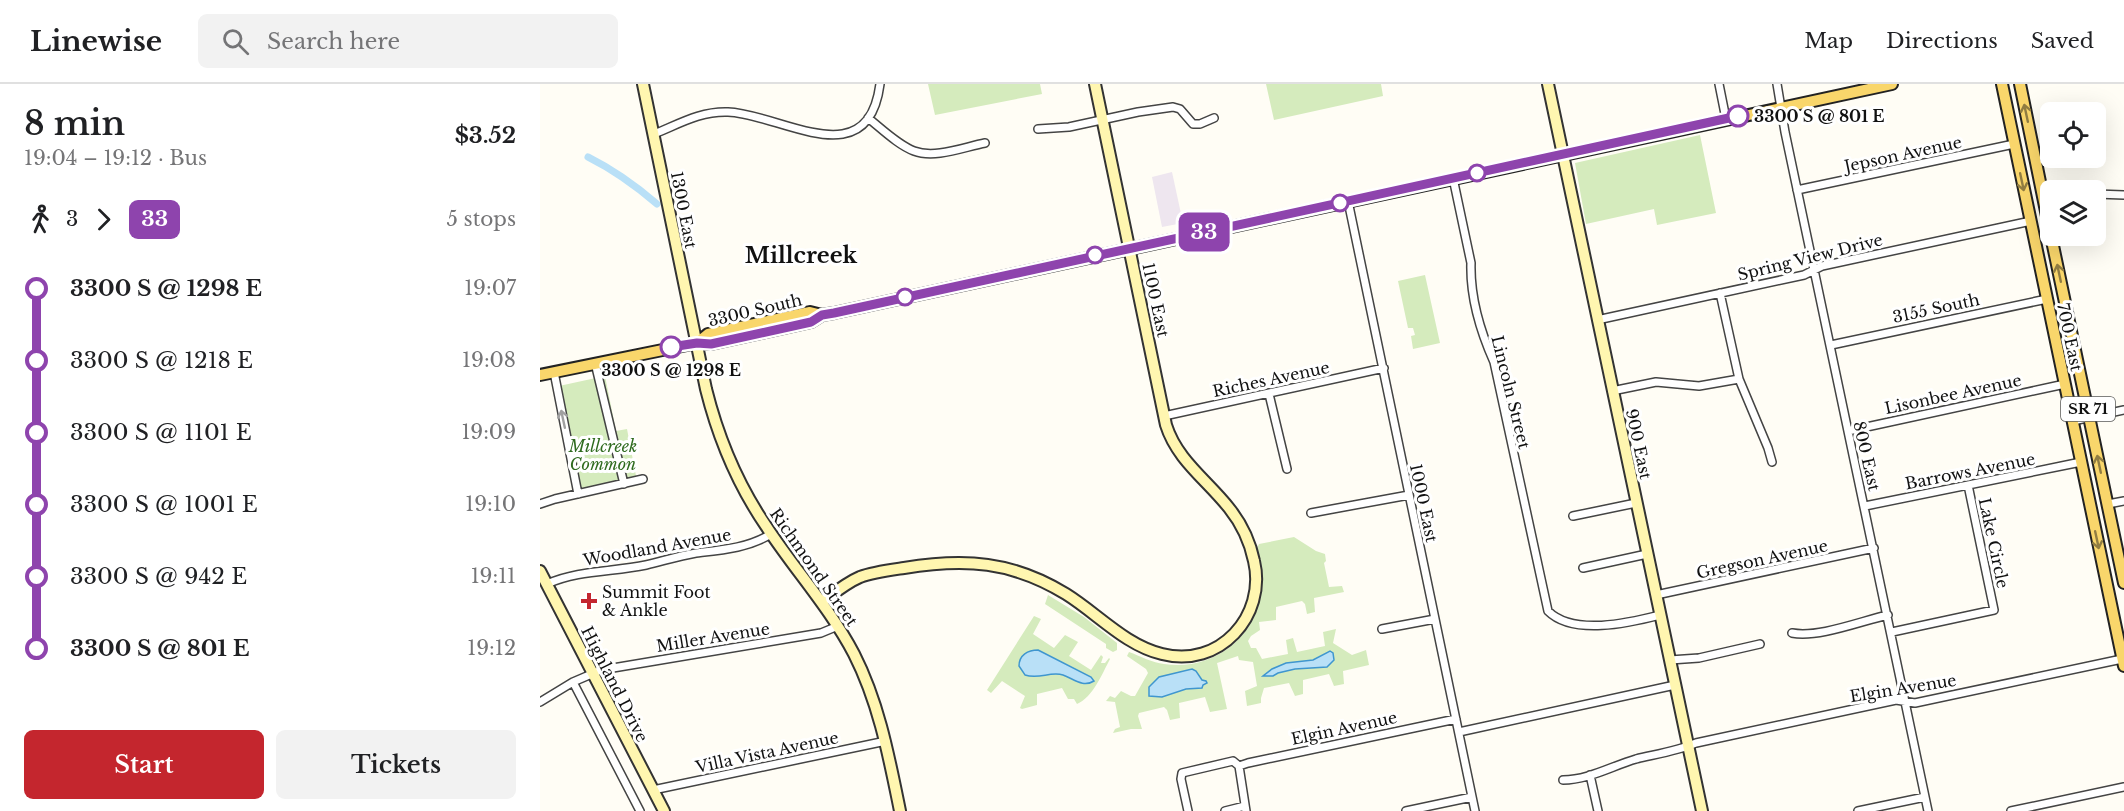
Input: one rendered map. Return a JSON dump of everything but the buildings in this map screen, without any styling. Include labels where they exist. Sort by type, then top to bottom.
[{"type":"main road","name":"3300 South","points":[[540,375],[697,343],[708,334],[810,312],[822,315],[1892,84]]},
{"type":"main road","name":"700 East","points":[[2002,84],[2081,462],[2119,621],[2123,663]]},
{"type":"main road","name":"700 East","points":[[2020,84],[2043,180]]},
{"type":"main road","name":"700 East","points":[[2054,246],[2124,583]]},
{"type":"street","name":"1300 East","points":[[643,84],[697,343]]},
{"type":"street","points":[[654,134],[692,117],[719,112],[745,114],[828,136],[850,131],[868,118],[877,103],[880,84]]},
{"type":"street","name":"1100 East","points":[[822,602],[850,582],[874,573],[935,563],[979,563],[1014,570],[1043,582],[1066,594],[1133,643],[1145,649],[1163,655],[1185,657],[1214,650],[1238,631],[1249,615],[1256,595],[1255,564],[1249,543],[1236,518],[1176,450],[1169,434],[1095,84]]},
{"type":"street","name":"900 East","points":[[1548,84],[1702,811]]},
{"type":"street","points":[[1719,84],[1726,118]]},
{"type":"street","name":"800 East","points":[[1777,84],[1797,190],[1928,811]]},
{"type":"street","points":[[1038,129],[1068,127],[1173,107],[1180,109],[1189,122],[1195,125],[1215,118]]},
{"type":"street","points":[[868,118],[906,147],[920,153],[935,153],[985,143]]},
{"type":"street","name":"Jepson Avenue","points":[[1797,190],[2014,144]]},
{"type":"street","name":"Lincoln Street","points":[[1453,178],[1470,264],[1470,276],[1486,346],[1494,362],[1548,611],[1562,621],[1610,626],[1660,615]]},
{"type":"street","points":[[2106,194],[2124,195]]},
{"type":"street","name":"1000 East","points":[[1348,201],[1475,811]]},
{"type":"street","name":"Spring View Drive","points":[[1597,320],[1804,275],[1824,265],[2031,221]]},
{"type":"street","points":[[1720,293],[1739,379],[1772,462]]},
{"type":"street","name":"3155 South","points":[[1831,345],[2047,299]]},
{"type":"street","name":"Richmond Street","points":[[697,343],[719,434],[743,488],[771,534],[838,626],[860,666],[886,741],[900,811]]},
{"type":"street","points":[[596,363],[624,484]]},
{"type":"street","name":"Riches Avenue","points":[[1164,416],[1384,368]]},
{"type":"street","points":[[554,372],[578,494]]},
{"type":"street","points":[[1612,391],[1656,382],[1699,386],[1739,379]]},
{"type":"street","name":"Lisonbee Avenue","points":[[1848,431],[2065,384]]},
{"type":"street","points":[[1269,394],[1287,469]]},
{"type":"street","points":[[2073,421],[2124,410]]},
{"type":"street","name":"Barrows Avenue","points":[[1865,506],[2081,462]]},
{"type":"street","points":[[540,502],[643,479]]},
{"type":"street","name":"Lake Circle","points":[[1892,632],[1994,610],[1968,485]]},
{"type":"street","points":[[1311,513],[1409,495]]},
{"type":"street","points":[[2108,504],[2124,501]]},
{"type":"street","points":[[1573,516],[1636,503]]},
{"type":"street","name":"Woodland Avenue","points":[[547,584],[567,576],[647,564],[740,546],[757,542],[771,534]]},
{"type":"street","name":"Gregson Avenue","points":[[1656,595],[1874,548]]},
{"type":"street","points":[[1583,568],[1647,554]]},
{"type":"street","name":"Highland Drive","points":[[540,571],[664,811]]},
{"type":"street","points":[[1792,633],[1803,635],[1888,615]]},
{"type":"street","points":[[1382,629],[1434,619]]},
{"type":"street","name":"Miller Avenue","points":[[540,702],[592,672],[821,633],[838,626]]},
{"type":"street","points":[[1670,660],[1699,658],[1760,644]]},
{"type":"street","name":"Elgin Avenue","points":[[1563,780],[1573,780],[1696,743],[1896,700],[1915,703],[2123,663]]},
{"type":"street","points":[[573,682],[640,811]]},
{"type":"street","points":[[1459,732],[1675,685]]},
{"type":"street","name":"Elgin Avenue","points":[[1188,811],[1181,779],[1182,773],[1233,761],[1239,766],[1248,762],[1456,719]]},
{"type":"street","name":"Villa Vista Avenue","points":[[653,790],[886,741]]},
{"type":"street","points":[[1225,811],[1246,809],[1239,766]]},
{"type":"street","points":[[1590,775],[1598,811]]},
{"type":"street","points":[[2011,811],[2124,787]]},
{"type":"street","points":[[1858,811],[1925,796]]},
{"type":"street","points":[[1406,811],[1472,797]]},
{"type":"shaded area","points":[[1172,172],[1183,223],[1162,227],[1152,177]]},
{"type":"green space","points":[[928,84],[1040,84],[1042,94],[935,115]]},
{"type":"green space","points":[[1266,84],[1381,84],[1383,96],[1274,120]]},
{"type":"green space","points":[[1700,135],[1716,213],[1657,225],[1654,209],[1586,224],[1575,163]]},
{"type":"green space","points":[[1425,275],[1440,343],[1413,349],[1411,336],[1415,335],[1413,328],[1408,328],[1398,281]]},
{"type":"green space","name":"Millcreek Common","points":[[605,376],[616,431],[627,429],[636,476],[579,489],[559,386]]},
{"type":"green space","points":[[1294,537],[1325,554],[1324,563],[1329,587],[1342,586],[1344,592],[1314,598],[1315,612],[1307,614],[1302,601],[1276,607],[1276,620],[1259,622],[1260,630],[1248,641],[1251,648],[1256,648],[1262,659],[1288,654],[1286,640],[1293,638],[1297,652],[1325,646],[1323,632],[1336,629],[1333,643],[1352,655],[1366,650],[1369,665],[1343,671],[1344,684],[1334,686],[1329,674],[1303,680],[1303,694],[1295,696],[1289,683],[1264,688],[1261,703],[1247,706],[1245,691],[1257,686],[1253,662],[1239,660],[1238,656],[1217,663],[1227,709],[1210,712],[1205,697],[1179,703],[1180,718],[1170,720],[1164,707],[1139,713],[1142,729],[1113,733],[1120,727],[1115,702],[1106,701],[1110,696],[1115,698],[1121,691],[1135,696],[1148,673],[1146,669],[1127,656],[1129,652],[1155,662],[1180,665],[1210,659],[1224,652],[1246,631],[1259,603],[1262,582],[1257,548],[1259,544]]},
{"type":"green space","points":[[1048,595],[1084,617],[1117,643],[1117,650],[1113,652],[1106,648],[1106,644],[1045,604]]},
{"type":"green space","points":[[1034,616],[1041,619],[1033,634],[1054,648],[1065,635],[1078,642],[1069,656],[1091,670],[1101,655],[1103,657],[1101,663],[1110,659],[1092,691],[1083,701],[1077,704],[1074,699],[1068,699],[1062,688],[1037,694],[1037,705],[1022,709],[1020,708],[1025,696],[1002,681],[991,693],[987,690]]},
{"type":"water","points":[[1038,650],[1091,677],[1094,681],[1086,684],[1058,674],[1035,677],[1025,675],[1019,666],[1022,656]]},
{"type":"water","points":[[1330,651],[1333,653],[1334,660],[1327,667],[1295,669],[1273,676],[1263,676],[1286,663],[1313,660]]},
{"type":"water","points":[[1192,669],[1202,680],[1206,681],[1207,683],[1202,688],[1186,689],[1162,697],[1149,696],[1149,687],[1159,677]]},
{"type":"waterway","points":[[588,157],[624,178],[657,204]]},
{"type":"bus line","name":"33","points":[[671,347],[697,343],[711,344],[811,322],[822,315],[1738,116]]},
{"type":"place","name":"3300 S @ 801 E","points":[[1738,116]]},
{"type":"place","name":"3300 S @ 1298 E","points":[[671,347]]},
{"type":"place","name":"Summit Foot & Ankle","points":[[589,601]]},
{"type":"district","name":"Millcreek","points":[[801,255]]}]
